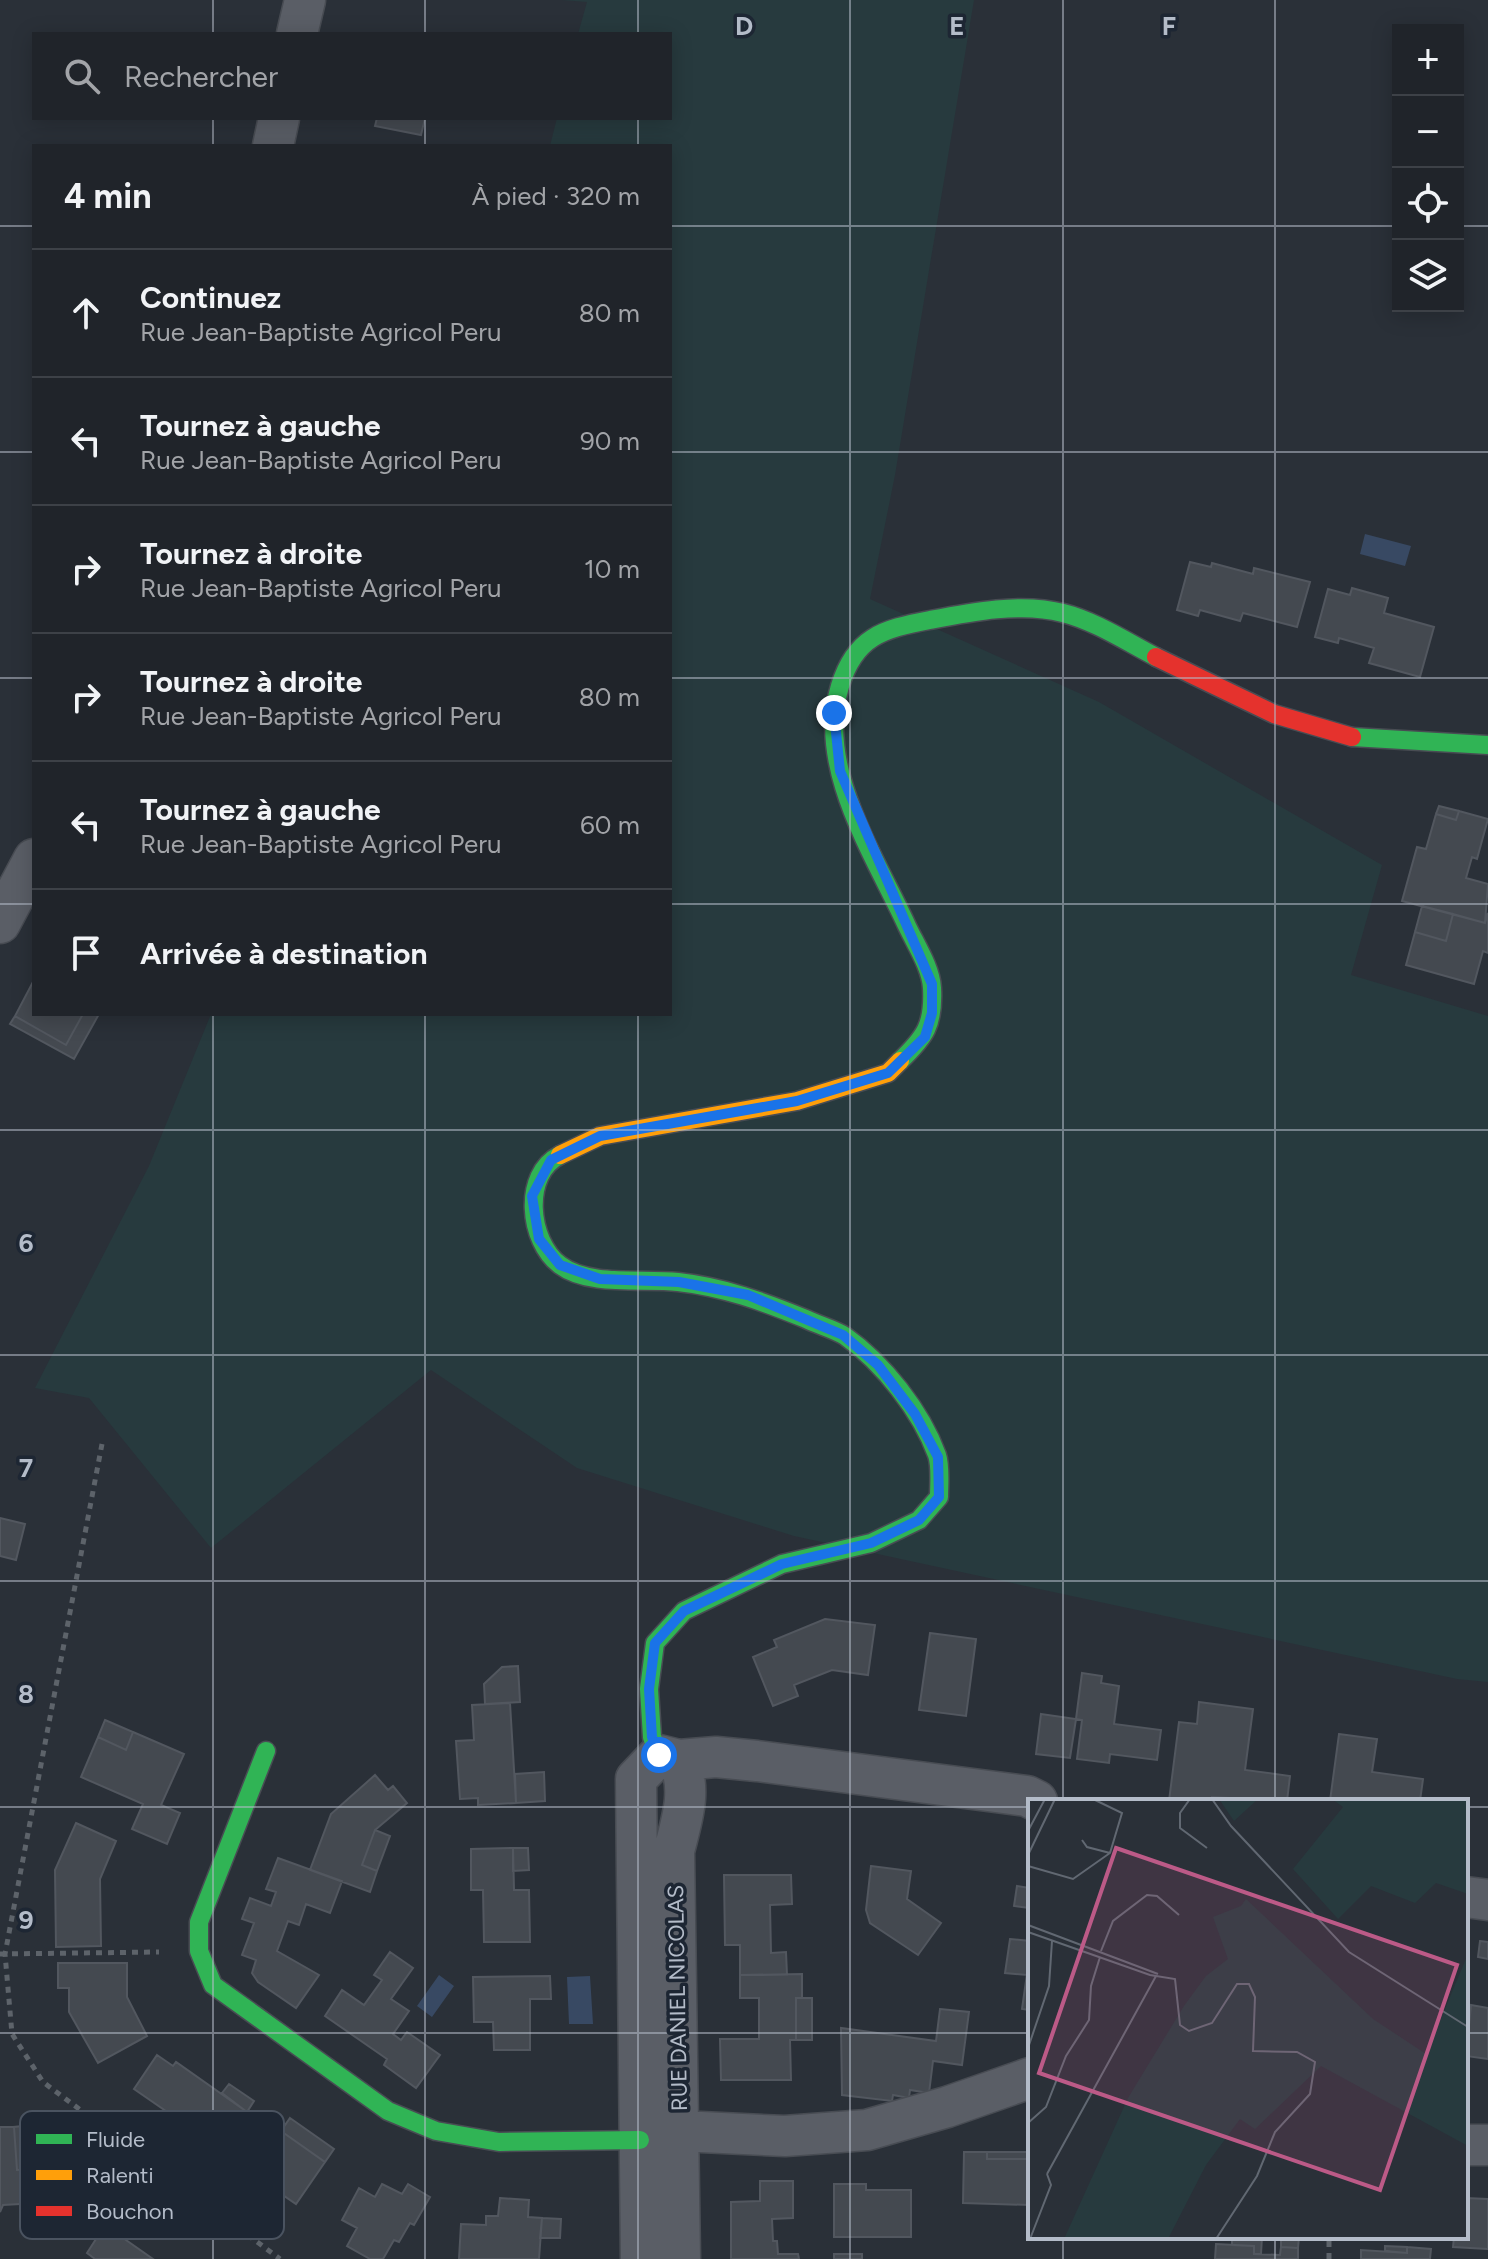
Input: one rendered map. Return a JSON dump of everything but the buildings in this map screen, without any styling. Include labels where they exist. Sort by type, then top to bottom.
[{"type":"street","points":[[297,32],[305,0]]},
{"type":"street","points":[[273,144],[279,120]]},
{"type":"street","points":[[669,1758],[652,1737],[649,1689],[655,1643],[684,1611],[782,1564],[871,1543],[919,1520],[939,1497],[938,1457],[915,1414],[878,1365],[843,1335],[748,1295],[679,1282],[600,1279],[560,1265],[539,1239],[532,1196],[551,1160],[600,1136],[812,1096],[888,1073],[925,1037],[932,1013],[932,984],[840,771],[834,713],[844,674],[860,645],[910,623],[1014,609],[1060,612],[1245,702],[1298,723],[1359,741],[1488,745]]},
{"type":"street","points":[[0,923],[32,863]]},
{"type":"street","points":[[266,1751],[199,1922],[199,1951],[213,1985],[388,2111],[436,2131],[499,2142],[640,2140]]},
{"type":"street","points":[[641,2259],[636,1779],[669,1758],[716,1757],[1033,1799]]},
{"type":"street","name":"RUE DANIEL NICOLAS","points":[[669,1758],[685,1776],[686,1801],[674,1851],[680,2259]]},
{"type":"street","points":[[1468,1897],[1488,1900]]},
{"type":"street","points":[[680,2131],[785,2136],[867,2130],[1028,2079]]},
{"type":"path","points":[[82,2111],[43,2082],[12,2034],[2,1954],[102,1444]]},
{"type":"path","points":[[2,1954],[199,1951]]},
{"type":"path","points":[[253,2239],[280,2259]]},
{"type":"green space","points":[[562,0],[974,0],[895,475],[870,599],[1099,702],[1382,865],[1351,975],[1488,1016],[1488,1682],[1457,1679],[794,1536],[577,1468],[431,1370],[211,1548],[89,1398],[35,1388],[149,1166],[210,1016],[672,1016],[672,144],[550,144],[556,120],[672,120],[672,32],[579,32],[587,2]]},
{"type":"water","points":[[1365,534],[1411,546],[1405,566],[1360,554]]},
{"type":"water","points":[[439,1975],[454,1986],[432,2017],[417,2006]]},
{"type":"water","points":[[590,1976],[593,2024],[569,2024],[567,1977]]},
{"type":"traffic: fast","points":[[900,1061],[926,1029],[931,1012],[932,988],[926,965],[865,841],[842,779],[835,748],[834,717],[840,686],[854,656],[873,638],[898,627],[996,609],[1031,608],[1063,613],[1099,626],[1156,657]]},
{"type":"traffic: fast","points":[[1352,737],[1488,745]]},
{"type":"traffic: fast","points":[[560,1155],[548,1164],[539,1177],[534,1208],[541,1240],[560,1265],[572,1272],[601,1279],[678,1282],[728,1291],[841,1334],[873,1360],[899,1389],[930,1438],[938,1460],[939,1497],[919,1520],[871,1543],[782,1564],[684,1611],[655,1643],[649,1689],[652,1737],[659,1755]]},
{"type":"traffic: fast","points":[[266,1751],[199,1922],[199,1951],[213,1985],[388,2111],[436,2131],[499,2142],[640,2140]]},
{"type":"traffic: slow","points":[[560,1155],[600,1136],[797,1101],[888,1073],[900,1061]]},
{"type":"traffic: jam","points":[[1156,657],[1274,714],[1352,737]]},
{"type":"route","points":[[659,1755],[652,1737],[649,1689],[655,1643],[684,1611],[782,1564],[871,1543],[919,1520],[939,1497],[938,1457],[915,1414],[878,1365],[843,1335],[748,1295],[679,1282],[600,1279],[560,1265],[539,1239],[532,1196],[551,1160],[600,1136],[797,1101],[888,1073],[925,1037],[932,1013],[932,984],[840,771],[834,713]]}]
